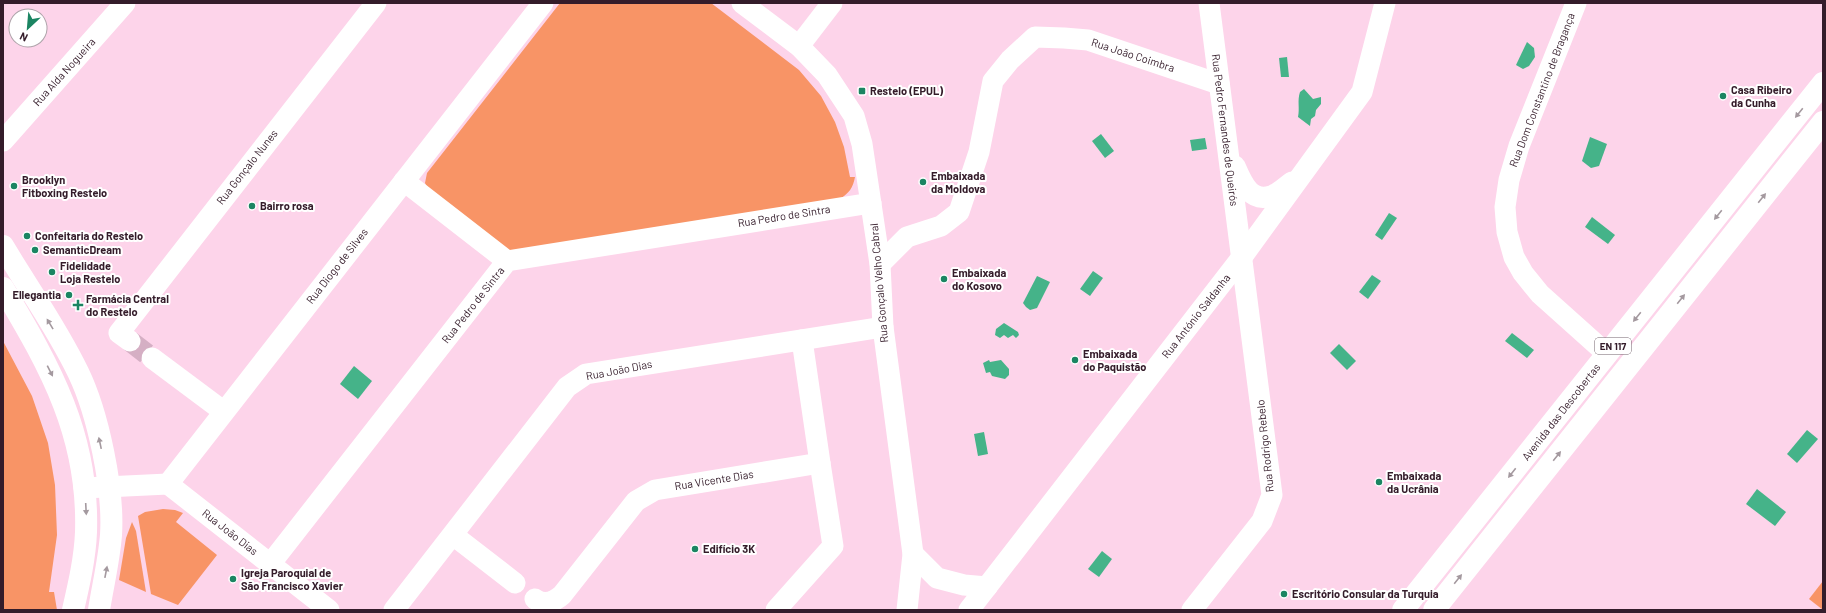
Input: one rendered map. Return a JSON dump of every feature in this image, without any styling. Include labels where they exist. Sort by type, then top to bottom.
[{"type":"main road","name":"Avenida das Descobertas","points":[[1404,610],[1823,83]]},
{"type":"main road","points":[[1434,610],[1823,122]]},
{"type":"main road","points":[[3,246],[78,372],[90,402],[98,432],[109,486],[111,534],[109,557],[99,610]]},
{"type":"main road","points":[[3,288],[33,338],[55,381],[66,407],[75,437],[84,488],[86,534],[82,569],[73,610]]},
{"type":"street","name":"Rua Alda Nogueira","points":[[3,141],[125,3]]},
{"type":"street","name":"Rua Gonçalo Nunes","points":[[124,337],[376,3]]},
{"type":"street","name":"Rua Diogo de Silves","points":[[168,484],[223,411],[543,3]]},
{"type":"street","name":"Rua Gonçalo Velho Cabral","points":[[742,3],[799,46],[827,75],[854,116],[862,144],[880,264],[883,328],[913,554],[907,610]]},
{"type":"street","points":[[799,46],[832,3]]},
{"type":"street","name":"Rua Pedro Fernandes de Queirós","points":[[1209,3],[1242,257]]},
{"type":"street","name":"Rua António Saldanha","points":[[969,610],[1242,257],[1362,92],[1385,3]]},
{"type":"street","name":"Rua Dom Constantino de Bragança","points":[[1576,3],[1519,146],[1509,180],[1505,207],[1507,232],[1514,257],[1522,273],[1540,294],[1607,354]]},
{"type":"street","name":"Rua João Coimbra","points":[[880,264],[907,237],[941,226],[959,212],[979,152],[993,81],[1010,60],[1035,38],[1088,40],[1219,84]]},
{"type":"street","points":[[1228,152],[1247,191],[1259,198],[1272,196],[1305,172]]},
{"type":"street","points":[[404,181],[507,261]]},
{"type":"street","name":"Rua Pedro de Sintra","points":[[271,564],[507,261],[871,202]]},
{"type":"street","points":[[874,226],[907,237]]},
{"type":"street","name":"Rua Rodrigo Rebelo","points":[[1192,610],[1262,521],[1272,495],[1242,257]]},
{"type":"street","name":"Rua João Dias","points":[[394,610],[567,387],[586,374],[883,328]]},
{"type":"street","points":[[776,610],[833,546],[802,340]]},
{"type":"street","points":[[152,358],[223,411]]},
{"type":"street","name":"Rua Vicente Dias","points":[[535,599],[539,602],[549,603],[562,595],[636,501],[655,490],[820,463]]},
{"type":"street","points":[[84,488],[168,484]]},
{"type":"street","name":"Rua João Dias","points":[[168,484],[329,610]]},
{"type":"street","points":[[453,535],[515,583]]},
{"type":"street","points":[[913,554],[937,578],[964,585],[987,587]]},
{"type":"shaded area","points":[[560,3],[711,3],[799,70],[821,96],[835,122],[844,147],[850,177],[855,177],[850,190],[840,199],[512,251],[498,245],[429,191],[425,183],[427,173]]},
{"type":"shaded area","points":[[1527,42],[1534,48],[1535,57],[1529,66],[1523,69],[1516,65]]},
{"type":"shaded area","points":[[1287,57],[1289,77],[1281,77],[1279,58]]},
{"type":"shaded area","points":[[1304,89],[1313,99],[1321,97],[1321,104],[1316,110],[1315,116],[1311,119],[1310,126],[1298,117],[1299,95]]},
{"type":"shaded area","points":[[1101,134],[1114,151],[1105,158],[1092,141]]},
{"type":"shaded area","points":[[1590,137],[1607,144],[1599,166],[1591,168],[1582,161]]},
{"type":"shaded area","points":[[1205,138],[1207,149],[1192,151],[1190,140]]},
{"type":"shaded area","points":[[1389,213],[1397,218],[1382,240],[1375,235]]},
{"type":"shaded area","points":[[1592,217],[1615,235],[1608,244],[1585,227]]},
{"type":"shaded area","points":[[1093,271],[1103,278],[1090,296],[1080,289]]},
{"type":"shaded area","points":[[1372,275],[1381,281],[1368,299],[1359,292]]},
{"type":"shaded area","points":[[1037,276],[1050,282],[1037,308],[1030,310],[1023,303]]},
{"type":"shaded area","points":[[1004,323],[1018,332],[1019,335],[1016,338],[1013,335],[1008,338],[1004,335],[1000,338],[995,335],[996,329]]},
{"type":"shaded area","points":[[1512,333],[1534,350],[1527,358],[1505,341]]},
{"type":"shaded area","points":[[3,341],[32,396],[48,443],[55,485],[57,535],[49,592],[54,592],[57,610],[3,610]]},
{"type":"shaded area","points":[[1339,344],[1356,361],[1347,370],[1330,353]]},
{"type":"shaded area","points":[[989,360],[990,362],[1001,360],[1009,369],[1009,375],[1005,379],[992,376],[990,372],[986,373],[983,363]]},
{"type":"shaded area","points":[[354,366],[372,381],[358,399],[340,384]]},
{"type":"shaded area","points":[[1807,430],[1818,439],[1797,463],[1787,454]]},
{"type":"shaded area","points":[[984,432],[988,454],[978,456],[974,434]]},
{"type":"shaded area","points":[[1757,489],[1786,512],[1775,526],[1746,504]]},
{"type":"shaded area","points":[[163,509],[175,510],[183,513],[176,522],[217,555],[178,605],[151,594],[138,516],[145,512]]},
{"type":"shaded area","points":[[132,522],[136,531],[146,592],[119,580],[126,538]]},
{"type":"shaded area","points":[[1102,551],[1112,559],[1099,577],[1088,569]]},
{"type":"shaded area","points":[[1823,581],[1823,610],[1809,599]]},
{"type":"tunnel","points":[[130,341],[152,358]]},
{"type":"place","name":"Restelo (EPUL)","points":[[862,91]]},
{"type":"place","name":"Casa Ribeiro da Cunha","points":[[1723,96]]},
{"type":"place","name":"Embaixada da Moldova","points":[[923,182]]},
{"type":"place","name":"Brooklyn Fitboxing Restelo","points":[[14,186]]},
{"type":"place","name":"Bairro rosa","points":[[252,206]]},
{"type":"place","name":"Confeitaria do Restelo","points":[[27,236]]},
{"type":"place","name":"SemanticDream","points":[[35,250]]},
{"type":"place","name":"Fidelidade Loja Restelo","points":[[52,272]]},
{"type":"place","name":"Embaixada do Kosovo","points":[[944,279]]},
{"type":"place","name":"Ellegantia","points":[[69,295]]},
{"type":"place","name":"Farmácia Central do Restelo","points":[[78,305]]},
{"type":"place","name":"Embaixada do Paquistão","points":[[1075,360]]},
{"type":"place","name":"Embaixada da Ucrânia","points":[[1379,482]]},
{"type":"place","name":"Edifício 3K","points":[[695,549]]},
{"type":"place","name":"Igreja Paroquial de São Francisco Xavier","points":[[233,579]]},
{"type":"place","name":"Escritório Consular da Turquia","points":[[1284,594]]}]
